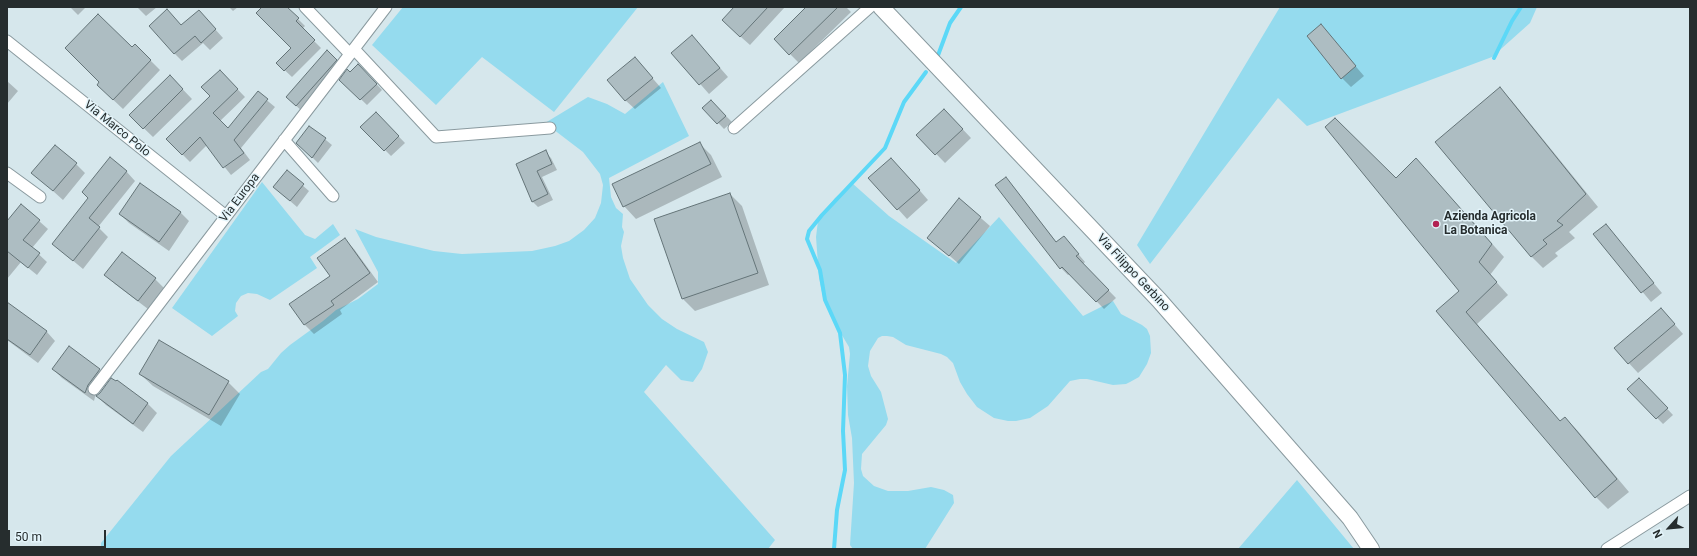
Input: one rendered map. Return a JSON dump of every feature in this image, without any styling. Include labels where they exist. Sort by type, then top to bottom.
[{"type":"street","points":[[305,7],[436,137],[550,128]]},
{"type":"street","name":"Via Europa","points":[[94,389],[386,7]]},
{"type":"street","points":[[734,128],[870,7]]},
{"type":"street","name":"Via Filippo Gerbino","points":[[881,7],[1159,300],[1350,518],[1371,549]]},
{"type":"street","name":"Via Marco Polo","points":[[7,41],[226,216]]},
{"type":"street","points":[[284,140],[333,196]]},
{"type":"street","points":[[7,173],[40,197]]},
{"type":"street","points":[[1607,549],[1690,496]]},
{"type":"shaded area","points":[[403,7],[638,7],[554,112],[482,57],[436,105],[372,45]]},
{"type":"shaded area","points":[[1280,7],[1537,7],[1530,23],[1492,57],[1307,126],[1278,98],[1150,264],[1137,245]]},
{"type":"shaded area","points":[[663,82],[689,136],[609,178],[611,197],[616,208],[623,214],[622,227],[624,232],[621,246],[623,258],[630,279],[648,305],[662,319],[677,329],[704,342],[708,352],[702,369],[693,382],[681,380],[666,365],[644,392],[775,540],[768,549],[101,549],[101,543],[171,456],[261,372],[268,369],[281,353],[290,345],[336,310],[358,299],[378,284],[378,272],[355,229],[376,237],[434,251],[462,254],[532,251],[569,241],[584,230],[595,218],[601,203],[603,185],[600,174],[583,152],[545,123],[588,97],[607,104],[625,114]]},
{"type":"shaded area","points":[[262,182],[305,235],[315,239],[333,224],[340,235],[310,257],[317,268],[270,300],[257,294],[248,293],[241,296],[236,303],[235,311],[238,316],[212,336],[172,308]]},
{"type":"shaded area","points":[[852,183],[889,216],[956,263],[999,217],[1083,316],[1113,301],[1121,314],[1142,325],[1147,329],[1150,336],[1151,353],[1147,364],[1139,377],[1126,384],[1113,385],[1087,379],[1070,381],[1048,406],[1030,418],[1016,421],[994,418],[977,407],[960,382],[953,363],[947,357],[906,345],[893,337],[882,336],[878,338],[870,351],[868,366],[871,376],[881,392],[888,419],[886,425],[862,454],[861,469],[863,476],[874,486],[888,491],[908,491],[931,487],[944,490],[953,495],[954,503],[925,549],[853,549],[850,545],[854,483],[852,438],[848,415],[847,386],[850,354],[849,347],[830,315],[823,297],[819,278],[816,237],[818,221],[821,215],[835,198]]},
{"type":"shaded area","points":[[1297,480],[1354,549],[1238,549]]},
{"type":"building","points":[[262,7],[287,7],[299,18],[296,21],[315,40],[284,71],[276,63],[291,48],[256,13]]},
{"type":"building","points":[[734,7],[768,7],[740,37],[722,20]]},
{"type":"building","points":[[806,7],[838,7],[789,55],[774,39]]},
{"type":"building","points":[[167,9],[181,25],[199,10],[216,29],[201,43],[195,36],[174,54],[149,26]]},
{"type":"building","points":[[98,14],[132,47],[135,44],[151,60],[113,100],[97,85],[99,82],[65,48]]},
{"type":"building","points":[[1321,24],[1356,66],[1341,79],[1307,36]]},
{"type":"building","points":[[692,35],[720,68],[699,85],[671,53]]},
{"type":"building","points":[[327,50],[337,60],[296,106],[286,97]]},
{"type":"building","points":[[635,57],[653,78],[625,101],[607,80]]},
{"type":"building","points":[[358,64],[377,84],[360,100],[339,80],[347,69],[350,72]]},
{"type":"building","points":[[220,70],[238,89],[213,113],[228,128],[258,91],[268,99],[234,140],[244,153],[223,168],[200,137],[182,155],[166,139],[210,96],[201,87]]},
{"type":"building","points":[[170,75],[183,89],[143,129],[129,115]]},
{"type":"building","points":[[1500,87],[1586,194],[1557,221],[1563,225],[1543,240],[1547,244],[1531,257],[1435,142]]},
{"type":"building","points":[[711,100],[726,116],[717,124],[702,108]]},
{"type":"building","points":[[944,109],[963,129],[935,155],[916,135]]},
{"type":"building","points":[[376,112],[399,136],[384,151],[360,127]]},
{"type":"building","points":[[1335,118],[1396,178],[1416,158],[1492,244],[1479,262],[1497,282],[1466,312],[1560,421],[1565,417],[1617,479],[1595,498],[1436,311],[1459,291],[1325,127]]},
{"type":"building","points":[[309,126],[326,138],[312,158],[296,143]]},
{"type":"building","points":[[700,142],[711,164],[623,207],[612,184]]},
{"type":"building","points":[[55,145],[77,163],[53,191],[31,173]]},
{"type":"building","points":[[546,150],[552,164],[537,171],[548,194],[532,202],[516,164]]},
{"type":"building","points":[[110,157],[127,171],[89,218],[100,227],[73,261],[52,244],[88,198],[82,192]]},
{"type":"building","points":[[891,158],[920,190],[897,210],[868,178]]},
{"type":"building","points":[[287,170],[304,184],[290,201],[273,187]]},
{"type":"building","points":[[1006,177],[1056,242],[1064,236],[1079,254],[1076,256],[1109,290],[1096,302],[1062,267],[1060,269],[995,185]]},
{"type":"building","points":[[140,183],[181,212],[159,242],[119,214]]},
{"type":"building","points":[[730,193],[758,273],[682,299],[654,219]]},
{"type":"building","points":[[959,198],[981,217],[949,256],[927,238]]},
{"type":"building","points":[[21,204],[40,220],[23,240],[40,253],[28,268],[7,251],[7,221]]},
{"type":"building","points":[[1606,224],[1654,283],[1641,293],[1593,234]]},
{"type":"building","points":[[345,238],[370,273],[331,301],[334,305],[304,325],[289,304],[330,276],[317,258]]},
{"type":"building","points":[[122,252],[156,278],[138,301],[104,275]]},
{"type":"building","points":[[7,302],[47,331],[30,355],[7,339]]},
{"type":"building","points":[[1661,308],[1675,324],[1628,364],[1614,348]]},
{"type":"building","points":[[159,340],[229,381],[209,415],[139,374]]},
{"type":"building","points":[[69,346],[100,369],[88,385],[85,393],[52,369]]},
{"type":"building","points":[[111,378],[116,381],[117,380],[148,403],[133,424],[96,396]]},
{"type":"building","points":[[1639,378],[1668,408],[1656,419],[1627,389]]},
{"type":"waterway","points":[[937,58],[950,23],[961,7]]},
{"type":"waterway","points":[[1494,58],[1512,21],[1521,7]]},
{"type":"waterway","points":[[834,549],[837,510],[845,470],[843,431],[845,375],[840,333],[825,300],[820,270],[807,239],[809,231],[822,215],[885,148],[904,102],[926,72]]},
{"type":"place","name":"Azienda Agricola La Botanica","points":[[1436,224]]}]
